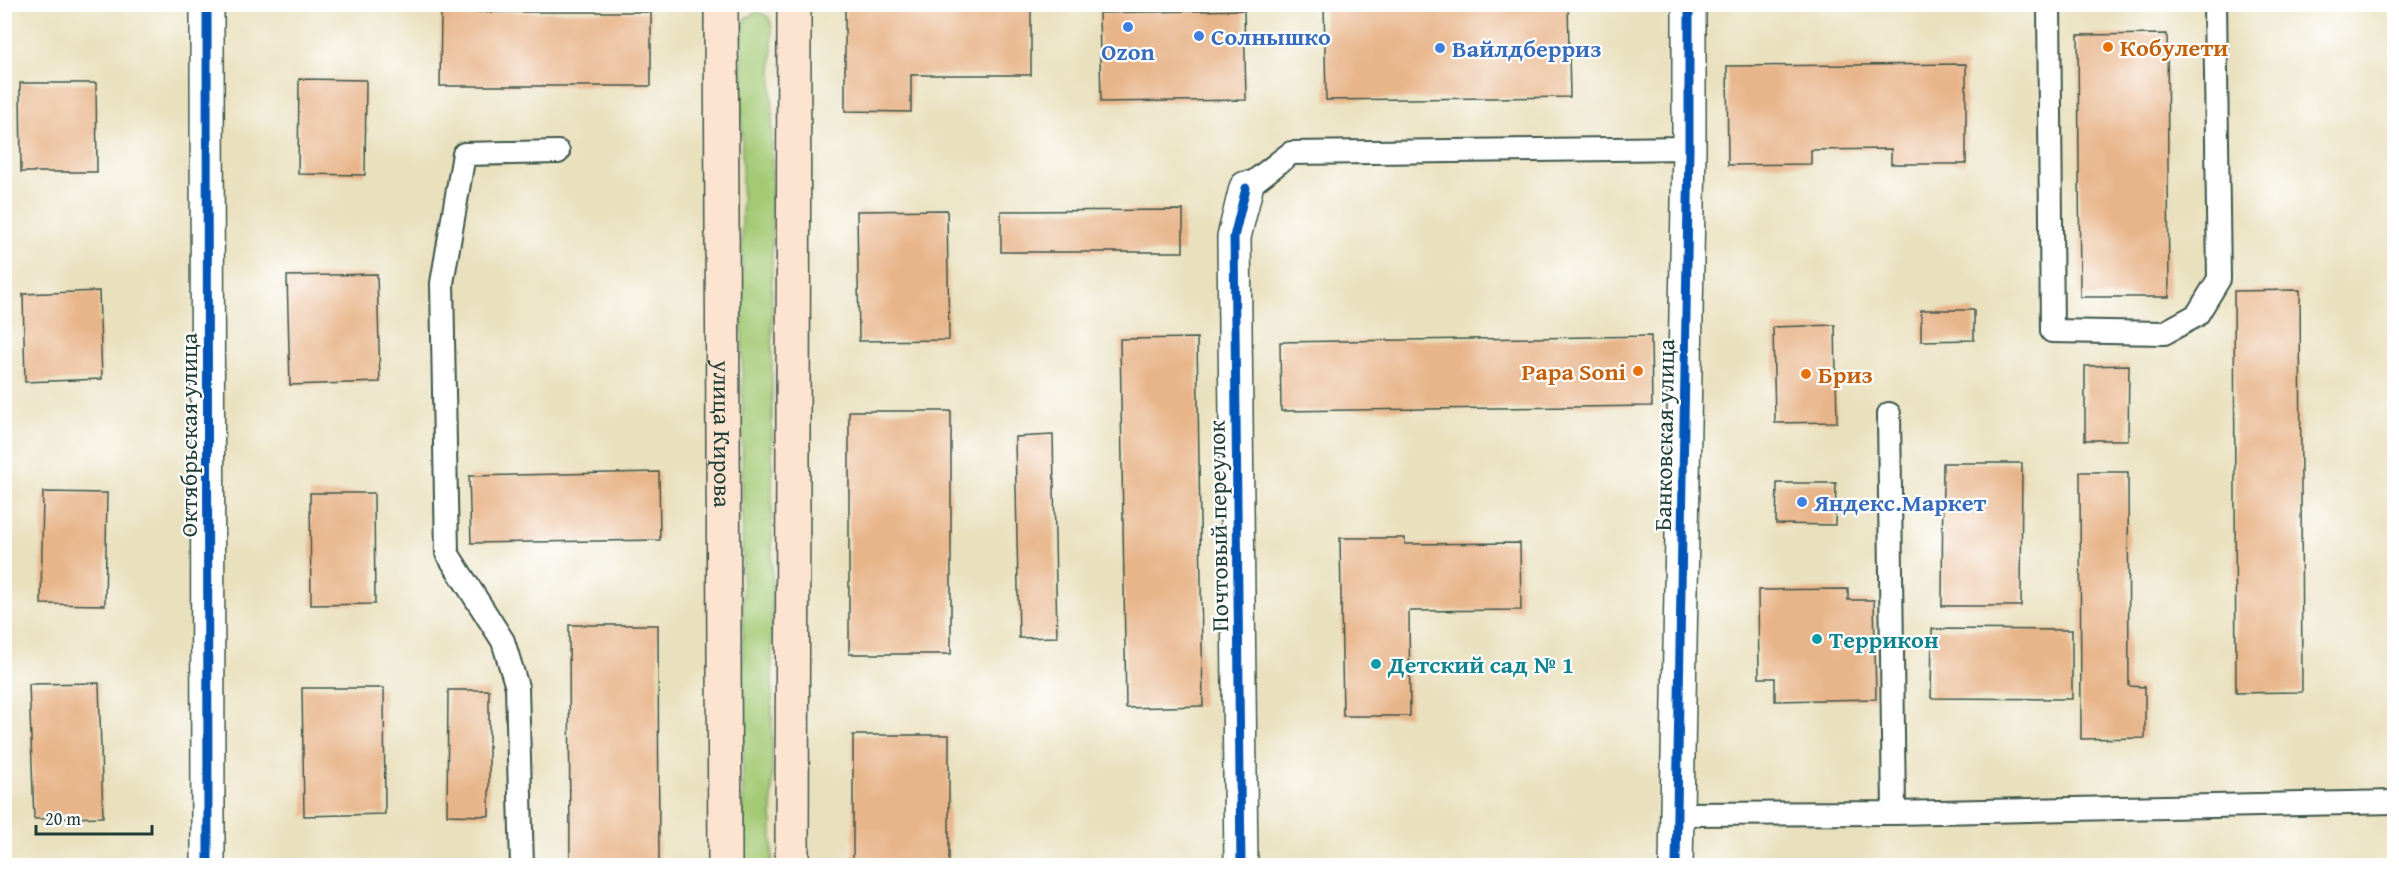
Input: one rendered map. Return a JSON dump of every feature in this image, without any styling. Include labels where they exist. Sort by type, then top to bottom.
[{"type":"main road","name":"улица Кирова","points":[[721,4],[725,866]]},
{"type":"main road","points":[[792,866],[794,4]]},
{"type":"street","name":"Октябрьская улица","points":[[207,4],[208,866]]},
{"type":"street","name":"Банковская улица","points":[[1676,866],[1689,148],[1689,4]]},
{"type":"street","name":"Почтовый переулок","points":[[1241,866],[1234,237],[1245,188]]},
{"type":"lane","points":[[2049,4],[2052,331],[2164,333],[2197,315],[2219,279],[2215,4]]},
{"type":"lane","points":[[1245,188],[1291,153],[1689,148]]},
{"type":"lane","points":[[522,866],[517,687],[503,641],[447,553],[442,284],[464,153],[558,152]]},
{"type":"lane","points":[[1889,414],[1894,813]]},
{"type":"lane","points":[[1676,814],[1894,813],[2394,802]]},
{"type":"green space","points":[[758,12],[769,17],[772,28],[772,866],[743,865],[742,32],[745,18]]},
{"type":"building","points":[[845,4],[1031,4],[1031,75],[911,75],[911,112],[845,111]]},
{"type":"building","points":[[1324,4],[1568,4],[1570,97],[1326,100]]},
{"type":"building","points":[[1244,10],[1246,100],[1101,102],[1099,13]]},
{"type":"building","points":[[441,12],[651,12],[651,86],[440,86]]},
{"type":"building","points":[[2167,34],[2169,297],[2080,297],[2078,35]]},
{"type":"building","points":[[1966,64],[1966,164],[1891,164],[1891,149],[1811,150],[1811,164],[1728,165],[1727,66]]},
{"type":"building","points":[[299,79],[366,80],[365,175],[298,174]]},
{"type":"building","points":[[20,83],[96,83],[97,172],[21,172]]},
{"type":"building","points":[[947,210],[949,340],[859,341],[857,211]]},
{"type":"building","points":[[1183,210],[1183,252],[1001,252],[1001,211]]},
{"type":"building","points":[[377,274],[380,382],[290,385],[287,276]]},
{"type":"building","points":[[2300,290],[2302,692],[2236,693],[2234,291]]},
{"type":"building","points":[[99,291],[102,379],[25,382],[23,294]]},
{"type":"building","points":[[1921,310],[1974,310],[1974,340],[1921,341]]},
{"type":"building","points":[[1835,325],[1837,422],[1775,423],[1773,327]]},
{"type":"building","points":[[1651,336],[1652,406],[1281,411],[1280,342]]},
{"type":"building","points":[[1197,338],[1203,706],[1126,708],[1120,339]]},
{"type":"building","points":[[2129,365],[2128,440],[2085,440],[2085,366]]},
{"type":"building","points":[[849,411],[951,411],[951,654],[849,654]]},
{"type":"building","points":[[1053,435],[1057,637],[1019,638],[1015,437]]},
{"type":"building","points":[[1943,463],[2022,463],[2021,606],[1942,606]]},
{"type":"building","points":[[659,472],[660,540],[471,543],[469,476]]},
{"type":"building","points":[[2080,472],[2128,472],[2129,686],[2145,687],[2145,738],[2081,739]]},
{"type":"building","points":[[1777,483],[1836,483],[1835,525],[1776,524]]},
{"type":"building","points":[[43,492],[107,493],[105,605],[41,604]]},
{"type":"building","points":[[310,493],[374,493],[375,604],[311,605]]},
{"type":"building","name":"Детский сад № 1","points":[[1340,538],[1405,538],[1405,544],[1520,543],[1521,610],[1409,611],[1410,716],[1343,716]]},
{"type":"building","name":"Террикон","points":[[1848,589],[1848,600],[1874,600],[1876,699],[1775,701],[1775,678],[1759,678],[1758,590]]},
{"type":"building","points":[[569,625],[658,625],[659,866],[570,866]]},
{"type":"building","points":[[1932,629],[2072,630],[2072,699],[1931,698]]},
{"type":"building","points":[[99,683],[103,817],[34,819],[29,684]]},
{"type":"building","points":[[302,688],[384,688],[385,814],[304,816]]},
{"type":"building","points":[[448,690],[489,690],[489,816],[447,815]]},
{"type":"building","points":[[853,735],[949,735],[949,866],[853,866]]},
{"type":"cycle path","points":[[207,4],[208,866]]},
{"type":"cycle path","points":[[1676,866],[1689,148],[1689,4]]},
{"type":"cycle path","points":[[1241,866],[1234,237],[1246,188]]},
{"type":"place","name":"Ozon","points":[[1128,27]]},
{"type":"place","name":"Солнышко","points":[[1199,36]]},
{"type":"place","name":"Кобулети","points":[[2108,47]]},
{"type":"place","name":"Вайлдберриз","points":[[1440,48]]},
{"type":"place","name":"Papa Soni","points":[[1638,371]]},
{"type":"place","name":"Бриз","points":[[1806,374]]},
{"type":"place","name":"Яндекс.Маркет","points":[[1802,502]]},
{"type":"place","name":"Террикон","points":[[1817,639]]},
{"type":"place","name":"Детский сад № 1","points":[[1376,664]]}]
